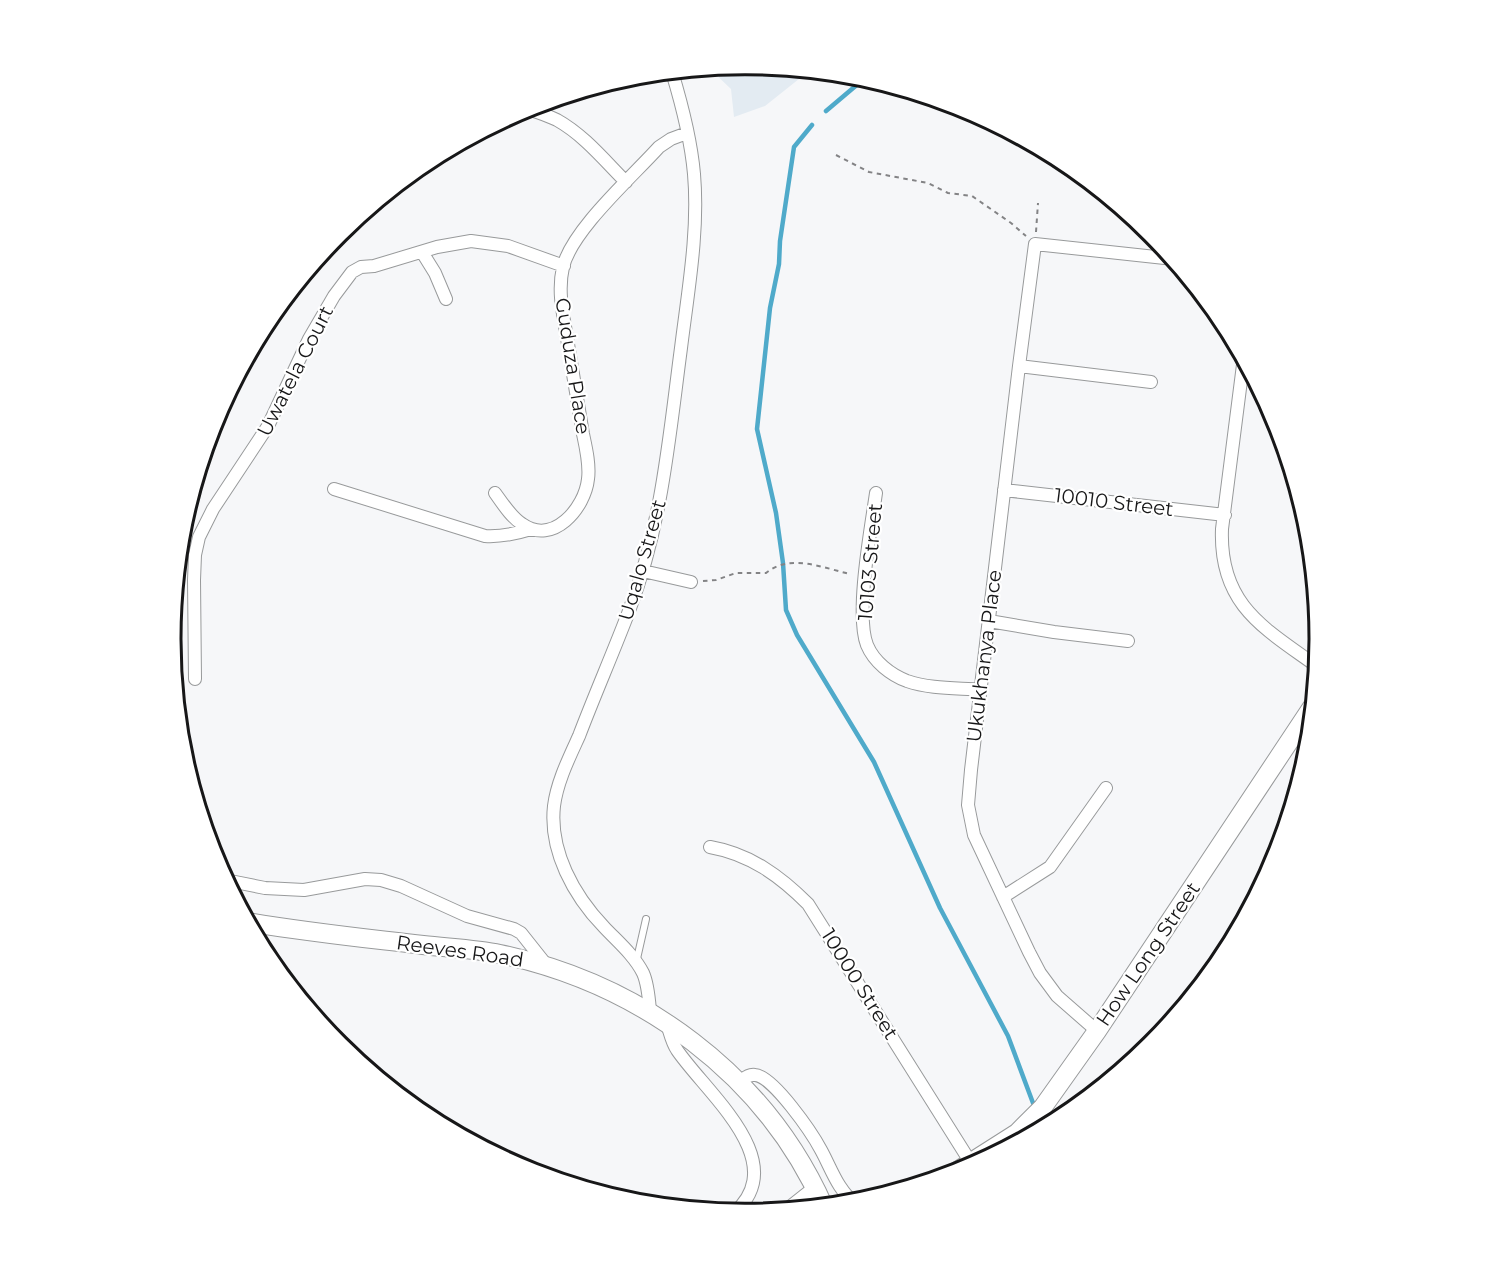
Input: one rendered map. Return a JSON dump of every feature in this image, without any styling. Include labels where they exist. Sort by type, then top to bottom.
[{"type":"street","name":"Uqalo Street","points":[[650,1011],[645,979],[636,964],[601,925],[568,875],[554,832],[554,805],[567,762],[630,609],[653,537],[663,489],[695,225],[694,175],[683,111],[674,80]]},
{"type":"street","points":[[541,114],[567,126],[591,146],[626,182]]},
{"type":"street","name":"Guduza Place","points":[[531,529],[545,530],[567,521],[578,507],[588,478],[586,452],[560,295],[568,254],[584,229],[659,147],[687,133]]},
{"type":"street","name":"Uwatela Court","points":[[195,679],[193,626],[195,555],[199,537],[213,509],[268,426],[309,339],[334,296],[352,272],[361,267],[374,266],[456,243],[471,241],[492,243],[564,266]]},
{"type":"street","points":[[1035,244],[1161,258]]},
{"type":"street","name":"Ukukhanya Place","points":[[1035,244],[1018,366],[971,770],[969,815],[979,846],[1029,952],[1047,983],[1057,996],[1097,1031]]},
{"type":"street","points":[[422,252],[435,273],[446,299]]},
{"type":"street","points":[[1018,366],[1151,382]]},
{"type":"street","points":[[1242,372],[1221,546],[1233,590],[1240,602],[1260,624],[1309,661]]},
{"type":"street","points":[[334,489],[484,536],[497,537],[531,529]]},
{"type":"street","name":"10010 Street","points":[[1004,489],[1225,515]]},
{"type":"street","points":[[495,493],[513,516],[531,529]]},
{"type":"street","name":"10103 Street","points":[[876,493],[863,618],[865,636],[871,652],[878,662],[909,682],[981,690]]},
{"type":"street","points":[[643,570],[691,582]]},
{"type":"street","points":[[989,621],[1128,641]]},
{"type":"street","name":"How Long Street","points":[[1025,1130],[1097,1031],[1304,719]]},
{"type":"street","points":[[1003,897],[1050,867],[1059,858],[1106,788]]},
{"type":"street","name":"10000 Street","points":[[710,847],[742,855],[760,864],[808,904],[968,1158]]},
{"type":"street","points":[[236,882],[265,888],[304,890],[364,879],[390,882],[467,916],[514,929],[521,933],[548,967]]},
{"type":"street","name":"Reeves Road","points":[[258,923],[498,954],[548,967],[595,984],[650,1011],[707,1053],[739,1082],[789,1144],[820,1199]]},
{"type":"street","points":[[667,1023],[677,1051],[732,1118],[749,1148],[755,1171],[747,1198],[742,1204]]},
{"type":"street","points":[[739,1082],[749,1075],[754,1075],[762,1076],[771,1083],[812,1133],[846,1195]]},
{"type":"street","points":[[797,1201],[815,1187]]},
{"type":"lane","points":[[636,964],[646,919]]},
{"type":"path","points":[[836,155],[869,172],[928,183],[948,193],[972,196],[1011,223],[1035,244]]},
{"type":"path","points":[[1035,244],[1038,203]]},
{"type":"path","points":[[691,582],[716,580],[736,573],[766,573],[772,568],[792,562],[866,577]]},
{"type":"shaded area","points":[[717,76],[800,78],[765,106],[734,117],[731,89]]},
{"type":"waterway","points":[[826,111],[856,86]]},
{"type":"waterway","points":[[812,125],[794,147],[780,241],[779,264],[770,308],[757,429],[776,513],[783,563],[786,610],[797,635],[874,762],[940,908],[1008,1036],[1033,1103]]}]
